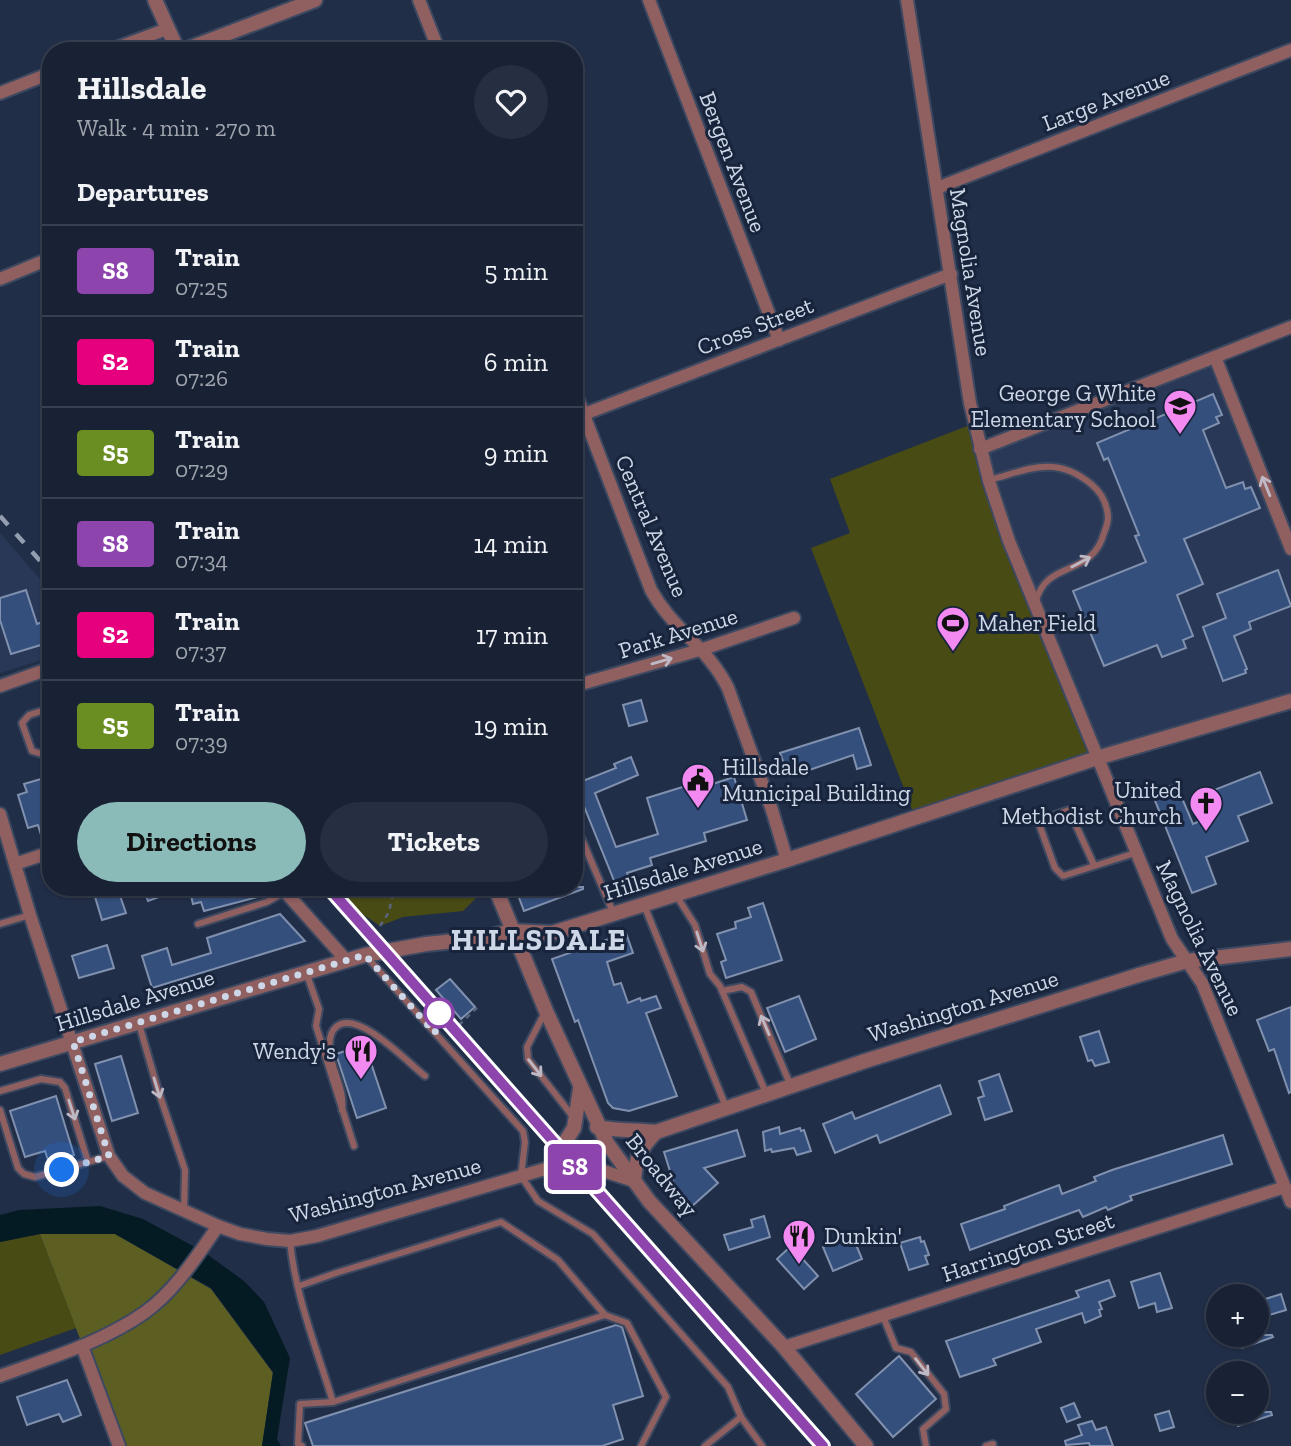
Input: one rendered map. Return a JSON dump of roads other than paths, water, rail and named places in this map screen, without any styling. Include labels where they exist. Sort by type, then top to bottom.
[{"type":"street","points":[[155,0],[175,42]]},
{"type":"street","points":[[204,42],[315,0]]},
{"type":"street","points":[[419,0],[435,42]]},
{"type":"street","name":"Bergen Avenue","points":[[649,0],[779,340]]},
{"type":"street","name":"Magnolia Avenue","points":[[907,0],[968,391],[989,481],[1009,541],[1135,853],[1172,939],[1202,983],[1291,1202]]},
{"type":"street","points":[[132,42],[167,29]]},
{"type":"street","name":"Large Avenue","points":[[937,188],[1291,50]]},
{"type":"street","points":[[0,93],[42,77]]},
{"type":"street","points":[[0,279],[42,262]]},
{"type":"street","name":"Cross Street","points":[[583,414],[951,274]]},
{"type":"street","points":[[980,449],[1291,327]]},
{"type":"street","points":[[1214,357],[1291,549]]},
{"type":"street","name":"Central Avenue","points":[[583,426],[652,590],[674,623],[703,649],[729,688],[787,860]]},
{"type":"street","name":"Park Avenue","points":[[583,683],[703,649],[794,618]]},
{"type":"street","points":[[0,686],[42,671]]},
{"type":"street","name":"Hillsdale Avenue","points":[[0,1064],[365,955],[426,944],[483,938],[512,931],[552,933],[787,860],[1097,758],[1291,701]]},
{"type":"street","points":[[0,814],[109,1156]]},
{"type":"street","points":[[15,864],[42,855]]},
{"type":"street","points":[[288,896],[346,960]]},
{"type":"street","name":"Broadway","points":[[498,896],[597,1127],[607,1143],[649,1201],[784,1347],[866,1446]]},
{"type":"street","name":"Washington Avenue","points":[[597,1127],[615,1131],[656,1132],[865,1061],[1187,961],[1291,949]]},
{"type":"street","points":[[550,1164],[570,1136],[580,1087]]},
{"type":"street","points":[[634,1181],[640,1149],[656,1132]]},
{"type":"street","name":"Washington Avenue","points":[[109,1156],[123,1176],[145,1193],[240,1234],[290,1241],[317,1236],[521,1176],[607,1143]]},
{"type":"street","name":"Washington Avenue","points":[[550,1164],[563,1170],[589,1166],[634,1181]]},
{"type":"street","name":"Harrington Street","points":[[784,1347],[1285,1187]]},
{"type":"street","points":[[0,1376],[82,1346],[145,1312],[179,1279],[218,1226]]},
{"type":"street","points":[[82,1346],[119,1446]]},
{"type":"lane","points":[[989,481],[1037,467],[1051,466],[1066,469],[1084,478],[1101,494],[1108,518],[1098,548],[1090,559],[1051,577],[1040,588],[1035,607]]},
{"type":"lane","points":[[42,711],[29,716],[22,723],[32,751],[42,754]]},
{"type":"lane","points":[[1094,865],[1069,810],[1038,821],[1055,868],[1063,876],[1135,853]]},
{"type":"lane","points":[[583,842],[614,914]]},
{"type":"lane","points":[[676,895],[695,925],[710,974],[722,990],[766,1094]]},
{"type":"lane","points":[[198,924],[267,902],[275,896]]},
{"type":"lane","points":[[643,905],[726,1108]]},
{"type":"lane","points":[[0,924],[30,915]]},
{"type":"lane","points":[[365,955],[523,1131],[526,1142],[521,1176],[538,1201],[593,1234],[728,1387],[741,1417],[762,1446]]},
{"type":"lane","points":[[306,972],[319,1009],[316,1027],[354,1146]]},
{"type":"lane","points":[[722,990],[742,987],[751,992],[791,1086]]},
{"type":"lane","points":[[546,1010],[527,1047],[528,1059],[575,1120]]},
{"type":"lane","points":[[138,1022],[185,1170],[184,1210]]},
{"type":"lane","points":[[342,1110],[343,1100],[330,1053],[330,1035],[336,1026],[344,1023],[364,1026],[425,1076]]},
{"type":"lane","points":[[0,1091],[41,1079],[60,1082],[65,1088],[88,1162]]},
{"type":"lane","points":[[0,1110],[18,1168],[24,1174],[35,1177],[109,1156]]},
{"type":"lane","points":[[299,1286],[501,1222],[558,1260],[605,1315],[627,1323],[666,1398],[641,1446]]},
{"type":"lane","points":[[290,1241],[292,1264],[333,1402]]},
{"type":"lane","points":[[302,1446],[298,1444],[300,1404],[333,1402],[605,1315]]},
{"type":"lane","points":[[883,1316],[896,1348],[911,1352],[944,1394],[946,1409],[923,1429],[926,1446]]},
{"type":"lane","points":[[705,1446],[741,1417]]},
{"type":"railway","points":[[0,516],[42,563]]},
{"type":"railway","points":[[336,896],[823,1446]]},
{"type":"train","name":"S8","points":[[336,896],[823,1446]]},
{"type":"place","name":"George G White Elementary School","points":[[1180,436]]},
{"type":"place","name":"Maher Field","points":[[953,653]]},
{"type":"place","name":"Hillsdale Municipal Building","points":[[698,810]]},
{"type":"place","name":"United Methodist Church","points":[[1206,833]]},
{"type":"place","name":"Wendy's","points":[[361,1081]]},
{"type":"place","name":"Dunkin'","points":[[799,1266]]},
{"type":"district","name":"HILLSDALE","points":[[539,940]]}]
